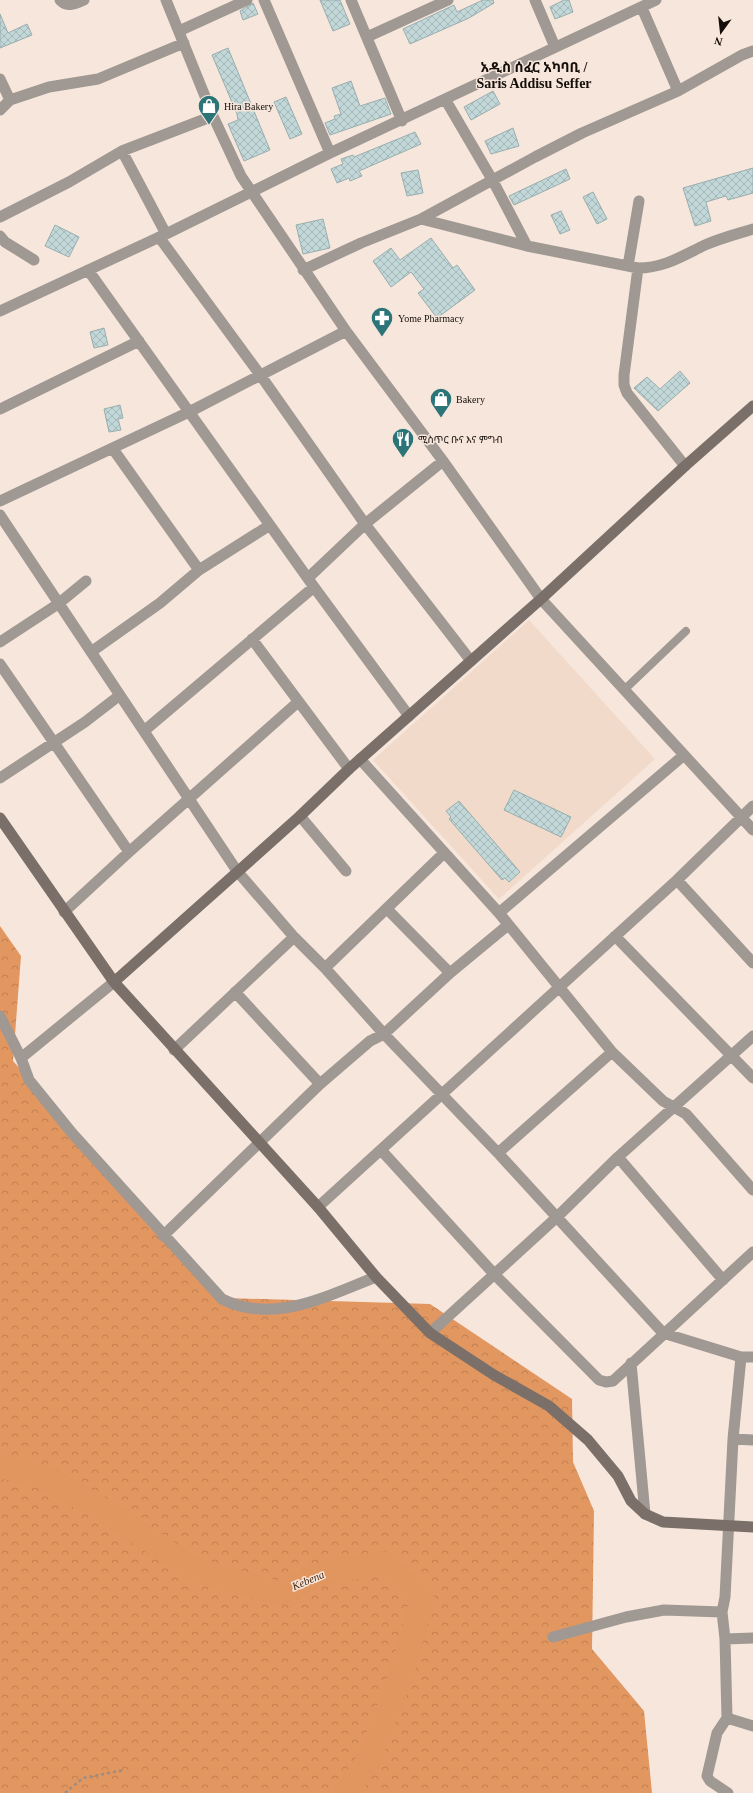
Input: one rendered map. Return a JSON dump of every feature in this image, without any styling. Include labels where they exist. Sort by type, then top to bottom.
[{"type":"main road","points":[[114,982],[300,816],[360,759],[541,599],[685,466],[753,406]]},
{"type":"main road","points":[[0,818],[114,982],[174,1050],[318,1207],[376,1277],[430,1333],[494,1375],[549,1406],[588,1440],[618,1476],[631,1501],[645,1514],[663,1522],[753,1527]]},
{"type":"street","points":[[60,0],[65,4],[72,5],[84,0]]},
{"type":"street","points":[[166,0],[213,116],[241,176],[250,192],[346,331],[443,461],[541,599],[753,830]]},
{"type":"street","points":[[179,31],[247,0]]},
{"type":"street","points":[[264,0],[330,153]]},
{"type":"street","points":[[351,0],[402,121]]},
{"type":"street","points":[[367,37],[448,0]]},
{"type":"street","points":[[535,0],[555,47]]},
{"type":"street","points":[[0,311],[163,235],[330,153],[402,121],[445,99],[642,8],[656,0]]},
{"type":"street","points":[[642,8],[678,91]]},
{"type":"street","points":[[0,110],[10,100],[49,87],[98,79],[184,43]]},
{"type":"street","points":[[303,270],[361,243],[421,219],[582,133],[678,91],[742,55],[753,51]]},
{"type":"street","points":[[0,78],[10,100]]},
{"type":"street","points":[[445,99],[494,181],[527,246]]},
{"type":"street","points":[[0,217],[68,182],[122,151],[213,116]]},
{"type":"street","points":[[122,151],[163,235],[365,524],[471,661]]},
{"type":"street","points":[[639,201],[624,385],[627,393],[685,466]]},
{"type":"street","points":[[421,219],[527,246],[633,267],[653,268],[666,264],[722,238],[753,229]]},
{"type":"street","points":[[0,236],[5,242],[34,260]]},
{"type":"street","points":[[88,270],[311,582],[409,716]]},
{"type":"street","points":[[0,501],[189,412],[346,331]]},
{"type":"street","points":[[0,409],[139,341]]},
{"type":"street","points":[[113,449],[199,570]]},
{"type":"street","points":[[144,730],[252,639],[311,582],[365,524],[443,461]]},
{"type":"street","points":[[0,515],[237,871],[294,937],[325,968],[384,1034],[498,1153],[663,1334],[741,1357],[753,1357]]},
{"type":"street","points":[[91,652],[160,603],[199,570],[270,525]]},
{"type":"street","points":[[0,642],[58,604],[86,581]]},
{"type":"street","points":[[252,639],[349,769]]},
{"type":"street","points":[[0,664],[129,852]]},
{"type":"street","points":[[0,778],[120,695]]},
{"type":"street","points":[[64,912],[189,798],[298,702]]},
{"type":"street","points":[[499,913],[684,756]]},
{"type":"street","points":[[360,759],[499,913],[612,1052],[663,1101],[686,1114],[753,1190]]},
{"type":"street","points":[[318,1207],[677,880],[753,806]]},
{"type":"street","points":[[300,816],[346,870]]},
{"type":"street","points":[[325,968],[444,853]]},
{"type":"street","points":[[677,880],[753,963]]},
{"type":"street","points":[[387,909],[450,973]]},
{"type":"street","points":[[163,1236],[320,1084],[370,1041],[384,1034],[450,973],[508,925]]},
{"type":"street","points":[[615,936],[753,1078]]},
{"type":"street","points":[[174,1050],[294,937]]},
{"type":"street","points":[[21,1058],[114,982]]},
{"type":"street","points":[[235,992],[320,1084]]},
{"type":"street","points":[[0,1016],[21,1058],[29,1080],[72,1133],[163,1236],[222,1299],[237,1307],[257,1310],[297,1307],[376,1277]]},
{"type":"street","points":[[430,1333],[557,1217],[618,1157],[753,1036]]},
{"type":"street","points":[[498,1153],[612,1052]]},
{"type":"street","points":[[381,1150],[495,1275],[599,1380],[606,1382],[613,1381],[753,1252]]},
{"type":"street","points":[[618,1157],[723,1280]]},
{"type":"street","points":[[728,1793],[710,1781],[707,1776],[717,1734],[727,1718],[725,1639],[722,1612],[725,1597],[730,1526],[733,1439],[741,1357]]},
{"type":"street","points":[[631,1363],[645,1514]]},
{"type":"street","points":[[733,1439],[753,1440]]},
{"type":"street","points":[[553,1637],[626,1617],[664,1610],[722,1612]]},
{"type":"street","points":[[725,1639],[753,1638]]},
{"type":"street","points":[[727,1718],[753,1726]]},
{"type":"lane","points":[[624,690],[686,631]]},
{"type":"path","points":[[65,1793],[83,1778],[124,1770]]},
{"type":"shaded area","points":[[529,620],[655,759],[499,899],[373,760]]},
{"type":"green space","points":[[0,926],[21,956],[13,1061],[226,1298],[430,1304],[572,1399],[573,1462],[594,1511],[592,1649],[644,1711],[652,1793],[0,1793]]},
{"type":"building","points":[[320,0],[340,0],[350,24],[333,31]]},
{"type":"building","points":[[483,0],[493,0],[494,3],[469,18],[410,44],[403,29],[454,5],[457,12]]},
{"type":"building","points":[[564,0],[569,0],[573,12],[555,19],[550,7]]},
{"type":"building","points":[[253,3],[258,14],[243,20],[240,11]]},
{"type":"building","points":[[0,14],[8,33],[27,24],[32,35],[0,48]]},
{"type":"building","points":[[228,48],[270,150],[244,161],[228,124],[238,120],[237,114],[212,55]]},
{"type":"building","points":[[351,81],[360,106],[385,98],[391,114],[330,135],[325,123],[335,119],[334,116],[341,114],[332,88]]},
{"type":"building","points":[[493,91],[500,104],[471,120],[464,107]]},
{"type":"building","points":[[286,97],[302,134],[290,139],[274,102]]},
{"type":"building","points":[[513,128],[519,146],[491,154],[485,141]]},
{"type":"building","points":[[415,132],[421,144],[359,171],[362,176],[350,181],[349,178],[337,183],[331,169],[343,164],[341,159],[353,155],[354,157]]},
{"type":"building","points":[[753,168],[753,193],[728,200],[726,196],[706,202],[711,221],[695,226],[683,188]]},
{"type":"building","points":[[566,169],[570,179],[514,205],[509,196]]},
{"type":"building","points":[[418,170],[423,193],[407,196],[401,173]]},
{"type":"building","points":[[593,192],[607,219],[597,224],[583,197]]},
{"type":"building","points":[[561,211],[570,230],[560,234],[551,215]]},
{"type":"building","points":[[323,219],[330,248],[303,254],[296,225]]},
{"type":"building","points":[[55,225],[79,237],[69,257],[45,246]]},
{"type":"building","points":[[431,238],[453,268],[457,265],[475,290],[437,318],[418,293],[424,289],[411,272],[391,287],[373,261],[391,248],[400,260]]},
{"type":"building","points":[[104,328],[108,345],[94,348],[90,332]]},
{"type":"building","points":[[680,371],[690,383],[658,411],[634,388],[647,377],[660,389]]},
{"type":"building","points":[[120,405],[123,418],[118,419],[121,430],[109,432],[104,409]]},
{"type":"building","points":[[514,790],[571,817],[561,837],[504,810]]},
{"type":"building","points":[[459,801],[520,872],[509,882],[505,878],[502,880],[449,819],[451,817],[446,811]]},
{"type":"waterway","name":"Kebena","points":[[0,1466],[46,1478],[107,1512],[195,1570],[279,1593],[329,1571],[384,1563],[422,1598],[403,1670],[368,1762],[345,1793]]},
{"type":"place","name":"Hira Bakery","points":[[209,126]]},
{"type":"place","name":"Yome Pharmacy","points":[[382,338]]},
{"type":"place","name":"Bakery","points":[[441,418]]},
{"type":"place","name":"ሚስጥር ቡና እና ምግብ","points":[[403,458]]},
{"type":"district","name":"አዲስ ሰፈር አካባቢ / Saris Addisu Seffer","points":[[534,76]]}]
